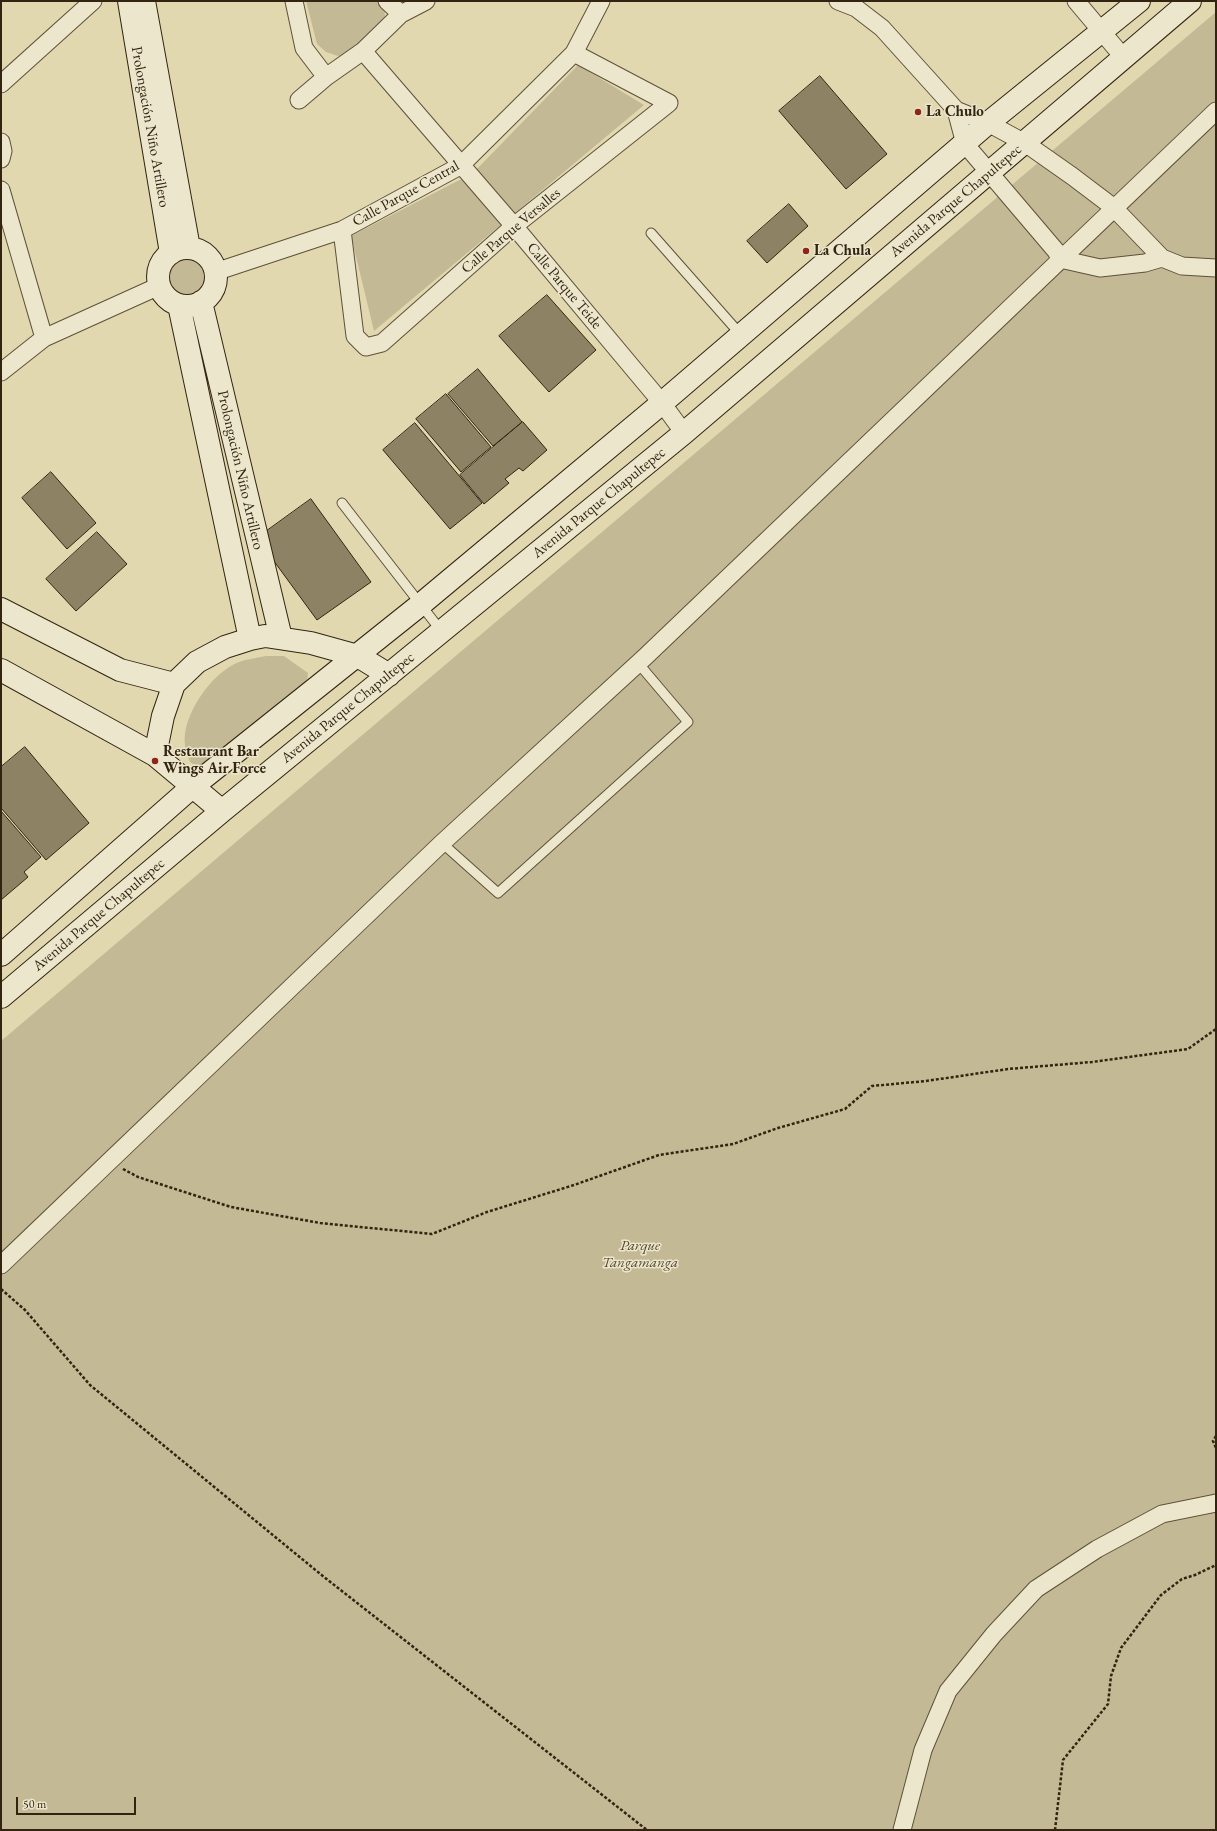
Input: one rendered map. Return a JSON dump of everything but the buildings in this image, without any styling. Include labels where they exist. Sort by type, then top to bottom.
[{"type":"main road","name":"Prolongación Niño Artillero","points":[[128,1],[180,251]]},
{"type":"main road","name":"Prolongación Niño Artillero","points":[[144,1],[180,251]]},
{"type":"main road","points":[[1,955],[192,787],[420,605],[662,404],[988,123],[1139,1]]},
{"type":"main road","name":"Avenida Parque Chapultepec","points":[[1,997],[222,811],[684,433],[1190,1]]},
{"type":"main road","points":[[180,251],[198,251],[206,256],[212,263],[215,272],[213,289],[200,302],[194,305],[179,305],[164,294],[159,286],[159,267],[164,259],[180,251]]},
{"type":"main road","name":"Prolongación Niño Artillero","points":[[200,302],[281,638]]},
{"type":"main road","name":"Prolongación Niño Artillero","points":[[179,305],[250,639]]},
{"type":"main road","points":[[1,609],[120,670],[174,684]]},
{"type":"main road","points":[[155,755],[163,716],[174,684],[197,662],[225,647],[265,636],[281,638],[311,643],[358,656],[389,674]]},
{"type":"main road","points":[[1,670],[155,755],[222,811]]},
{"type":"street","points":[[1,84],[94,1]]},
{"type":"street","points":[[294,1],[304,48],[326,77]]},
{"type":"street","points":[[387,1],[401,14]]},
{"type":"street","points":[[299,100],[326,77],[363,51],[401,14],[426,1]]},
{"type":"street","name":"Calle Parque Central","points":[[215,272],[342,230],[460,166],[574,53],[601,1]]},
{"type":"street","points":[[838,1],[856,8],[882,28],[956,110],[988,123],[1025,143],[1113,208],[1162,258],[1182,266],[1216,268]]},
{"type":"street","points":[[1076,1],[1124,58]]},
{"type":"street","name":"Calle Parque Teide","points":[[363,51],[460,166],[514,226],[662,404],[684,433]]},
{"type":"street","name":"Calle Parque Versalles","points":[[342,230],[355,336],[366,347],[382,343],[514,226],[669,103],[574,53]]},
{"type":"street","points":[[956,110],[965,144],[1060,259],[1100,268],[1145,263],[1162,258]]},
{"type":"street","points":[[1,1265],[109,1160],[442,844],[638,663],[1216,111]]},
{"type":"street","points":[[1,142],[3,151],[1,159]]},
{"type":"street","points":[[1,192],[44,338]]},
{"type":"street","points":[[1,372],[44,338],[159,286]]},
{"type":"street","points":[[902,1830],[923,1750],[948,1691],[994,1634],[1036,1589],[1096,1549],[1162,1514],[1216,1503]]},
{"type":"lane","points":[[651,234],[741,335]]},
{"type":"lane","points":[[342,503],[442,632]]},
{"type":"lane","points":[[442,844],[498,893],[688,722],[638,663]]},
{"type":"path","points":[[109,1160],[138,1177],[231,1207],[320,1223],[432,1234],[487,1212],[574,1185],[659,1155],[732,1144],[778,1128],[845,1109],[872,1086],[926,1081],[1008,1069],[1092,1062],[1188,1049],[1216,1029]]},
{"type":"path","points":[[1,1289],[25,1310],[90,1385],[318,1572],[647,1830]]},
{"type":"path","points":[[1216,1436],[1213,1441],[1216,1448]]},
{"type":"path","points":[[1055,1830],[1063,1760],[1108,1704],[1111,1676],[1122,1648],[1160,1595],[1182,1579],[1195,1575],[1216,1565]]},
{"type":"green space","points":[[306,1],[381,1],[385,14],[384,26],[350,55],[338,56],[326,52],[317,44]]},
{"type":"green space","name":"Parque Tangamanga","points":[[1216,12],[1216,1830],[1,1830],[1,1041]]},
{"type":"green space","points":[[578,65],[644,105],[374,331],[351,236],[473,173]]},
{"type":"green space","points":[[198,251],[207,259],[213,269],[215,279],[213,289],[208,297],[201,302],[191,305],[171,300],[160,287],[158,279],[160,267],[164,259]]},
{"type":"green space","points":[[266,656],[284,656],[308,673],[307,682],[202,770],[190,762],[185,747],[185,734],[188,721],[200,696],[219,675],[229,667],[242,661]]},
{"type":"place","name":"La Chulo","points":[[918,112]]},
{"type":"place","name":"La Chula","points":[[806,251]]},
{"type":"place","name":"Restaurant Bar Wings Air Force","points":[[155,761]]}]
